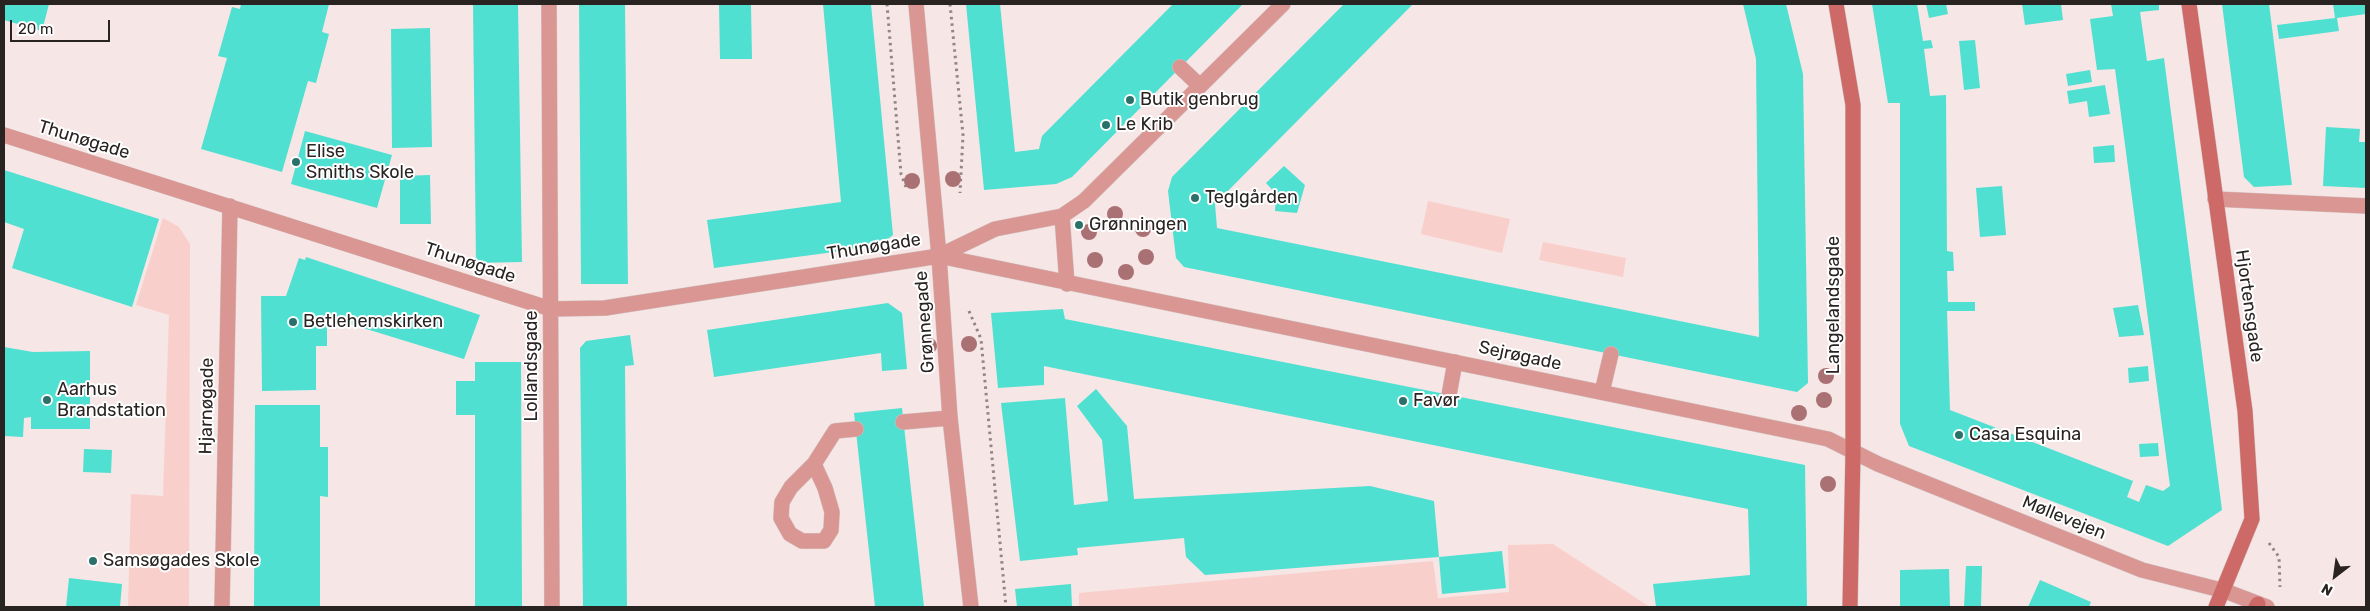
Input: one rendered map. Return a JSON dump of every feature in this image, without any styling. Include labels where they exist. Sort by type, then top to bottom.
[{"type":"street","name":"Lollandsgade","points":[[549,4],[552,607]]},
{"type":"street","name":"Grønnegade","points":[[916,4],[939,256],[950,418],[971,607]]},
{"type":"street","points":[[939,256],[995,229],[1062,216],[1084,201],[1283,4]]},
{"type":"street","name":"Langelandsgade","points":[[1836,4],[1853,105],[1853,452],[1850,607]]},
{"type":"street","name":"Hjortensgade","points":[[2189,4],[2245,411],[2252,519],[2225,590],[2216,607]]},
{"type":"street","points":[[1180,67],[1200,86]]},
{"type":"street","name":"Thunøgade","points":[[4,135],[550,308],[605,308],[939,256]]},
{"type":"street","points":[[2215,199],[2366,206]]},
{"type":"street","name":"Hjarnøgade","points":[[222,607],[230,206]]},
{"type":"street","points":[[939,256],[1067,284],[1062,216]]},
{"type":"street","name":"Sejrøgade","points":[[1067,284],[1178,304],[1828,439],[1853,452]]},
{"type":"street","points":[[1602,392],[1611,354]]},
{"type":"street","points":[[1449,395],[1455,362]]},
{"type":"street","points":[[903,422],[950,418]]},
{"type":"street","points":[[814,464],[825,488],[832,512],[831,530],[824,541],[802,540],[790,534],[781,518],[782,502],[791,487],[814,464],[835,430],[856,429]]},
{"type":"street","name":"Møllevejen","points":[[1853,452],[1878,464],[2142,570],[2225,590],[2260,606]]},
{"type":"path","points":[[950,4],[963,135],[960,198]]},
{"type":"path","points":[[968,302],[969,310],[981,339],[1006,607]]},
{"type":"path","points":[[2252,519],[2279,557],[2281,597]]},
{"type":"shaded area","points":[[1428,201],[1510,219],[1502,253],[1421,234]]},
{"type":"shaded area","points":[[163,218],[179,227],[190,244],[189,607],[128,607],[131,494],[163,496],[169,315],[136,305]]},
{"type":"shaded area","points":[[1543,242],[1626,258],[1623,277],[1539,260]]},
{"type":"shaded area","points":[[1553,544],[1650,607],[1079,607],[1079,593],[1433,561],[1438,598],[1509,592],[1508,545]]},
{"type":"building","points":[[4,4],[49,4],[42,31],[4,20]]},
{"type":"building","points":[[241,4],[329,4],[322,32],[329,34],[316,83],[308,81],[282,172],[201,149],[227,58],[218,56],[232,7],[240,9]]},
{"type":"building","points":[[473,4],[518,4],[522,262],[476,263]]},
{"type":"building","points":[[579,4],[625,4],[628,284],[581,284]]},
{"type":"building","points":[[719,4],[751,4],[752,59],[720,59]]},
{"type":"building","points":[[823,4],[871,4],[893,235],[879,246],[714,268],[707,220],[841,202]]},
{"type":"building","points":[[966,4],[1000,4],[1015,152],[1039,149],[1042,136],[1173,4],[1243,4],[1072,177],[1056,184],[984,190]]},
{"type":"building","name":"Teglgården","points":[[1344,4],[1413,4],[1215,204],[1217,228],[1759,337],[1756,59],[1743,4],[1786,4],[1803,74],[1808,383],[1797,392],[1184,267],[1176,258],[1168,191],[1172,177]]},
{"type":"building","points":[[1872,4],[1917,4],[1923,41],[1931,40],[1933,48],[1924,49],[1930,96],[1946,95],[1947,251],[1953,252],[1954,271],[1947,271],[1948,302],[1975,302],[1975,311],[1947,311],[1950,410],[2133,481],[2127,497],[2139,502],[2146,485],[2163,491],[2170,486],[2115,69],[2097,70],[2090,19],[2113,16],[2111,4],[2159,4],[2159,10],[2140,12],[2147,61],[2164,58],[2222,510],[2168,546],[1909,446],[1900,424],[1900,103],[1888,103]]},
{"type":"building","points":[[1926,4],[1946,4],[1948,14],[1929,18]]},
{"type":"building","points":[[2022,4],[2061,4],[2063,20],[2025,25]]},
{"type":"building","points":[[2222,4],[2269,4],[2292,185],[2254,187],[2244,177]]},
{"type":"building","points":[[2333,4],[2366,4],[2366,14],[2337,18],[2339,31],[2279,39],[2277,25],[2335,18]]},
{"type":"building","points":[[430,28],[432,147],[392,148],[391,29]]},
{"type":"building","points":[[1975,40],[1980,88],[1964,90],[1959,41]]},
{"type":"building","points":[[2090,70],[2092,82],[2068,86],[2066,74]]},
{"type":"building","points":[[2105,85],[2110,114],[2089,117],[2087,101],[2069,104],[2067,91]]},
{"type":"building","points":[[2326,127],[2360,129],[2359,142],[2366,142],[2366,188],[2323,186]]},
{"type":"building","points":[[305,131],[392,155],[377,208],[291,184]]},
{"type":"building","points":[[2114,145],[2115,162],[2094,163],[2093,147]]},
{"type":"building","points":[[1284,166],[1305,185],[1297,213],[1275,211],[1276,194],[1266,183]]},
{"type":"building","points":[[4,170],[159,219],[132,307],[12,268],[24,229],[4,222]]},
{"type":"building","points":[[430,175],[431,224],[400,224],[400,176]]},
{"type":"building","points":[[2002,186],[2006,235],[1980,237],[1976,188]]},
{"type":"building","points":[[306,257],[480,315],[464,359],[321,315],[327,328],[327,346],[316,346],[316,390],[262,391],[261,296],[286,296],[299,258],[305,260]]},
{"type":"building","points":[[888,303],[902,313],[907,369],[882,371],[881,353],[714,377],[707,330]]},
{"type":"building","points":[[2138,305],[2144,335],[2119,337],[2113,308]]},
{"type":"building","points":[[1063,309],[1065,319],[1805,465],[1807,607],[1656,607],[1653,584],[1750,575],[1748,509],[1044,366],[1044,385],[998,388],[991,313]]},
{"type":"building","points":[[630,335],[634,365],[625,366],[627,607],[583,607],[580,348],[586,341]]},
{"type":"building","name":"Aarhus Brandstation","points":[[4,347],[33,352],[90,351],[90,429],[31,429],[31,417],[24,418],[23,437],[4,436]]},
{"type":"building","points":[[475,362],[521,362],[522,607],[475,607],[475,415],[456,415],[456,381],[475,381]]},
{"type":"building","points":[[2148,366],[2149,381],[2129,383],[2128,368]]},
{"type":"building","points":[[1096,389],[1127,426],[1134,499],[1370,486],[1434,501],[1439,557],[1205,575],[1186,557],[1184,538],[1077,548],[1078,555],[1020,561],[1001,403],[1065,398],[1074,505],[1108,501],[1102,440],[1077,406]]},
{"type":"building","points":[[255,405],[320,405],[320,447],[328,447],[328,497],[320,496],[320,607],[254,607]]},
{"type":"building","points":[[902,408],[924,607],[875,607],[854,413]]},
{"type":"building","points":[[2158,443],[2159,456],[2140,457],[2139,444]]},
{"type":"building","points":[[84,449],[112,450],[111,473],[83,472]]},
{"type":"building","points":[[1502,551],[1506,588],[1442,594],[1439,557]]},
{"type":"building","points":[[1966,566],[1982,566],[1981,607],[1964,607]]},
{"type":"building","points":[[1949,569],[1950,607],[1900,607],[1900,570]]},
{"type":"building","points":[[69,578],[122,584],[120,607],[66,607]]},
{"type":"building","points":[[2040,580],[2091,602],[2089,607],[2028,607]]},
{"type":"building","points":[[1071,584],[1072,607],[1017,607],[1015,589]]},
{"type":"place","name":"Butik genbrug","points":[[1130,100]]},
{"type":"place","name":"Le Krib","points":[[1106,125]]},
{"type":"place","name":"Elise Smiths Skole","points":[[296,162]]},
{"type":"place","name":"Teglgården","points":[[1195,198]]},
{"type":"place","name":"Grønningen","points":[[1079,225]]},
{"type":"place","name":"Betlehemskirken","points":[[293,322]]},
{"type":"place","name":"Aarhus Brandstation","points":[[47,400]]},
{"type":"place","name":"Favør","points":[[1403,401]]},
{"type":"place","name":"Casa Esquina","points":[[1959,435]]},
{"type":"place","name":"Samsøgades Skole","points":[[93,561]]}]
